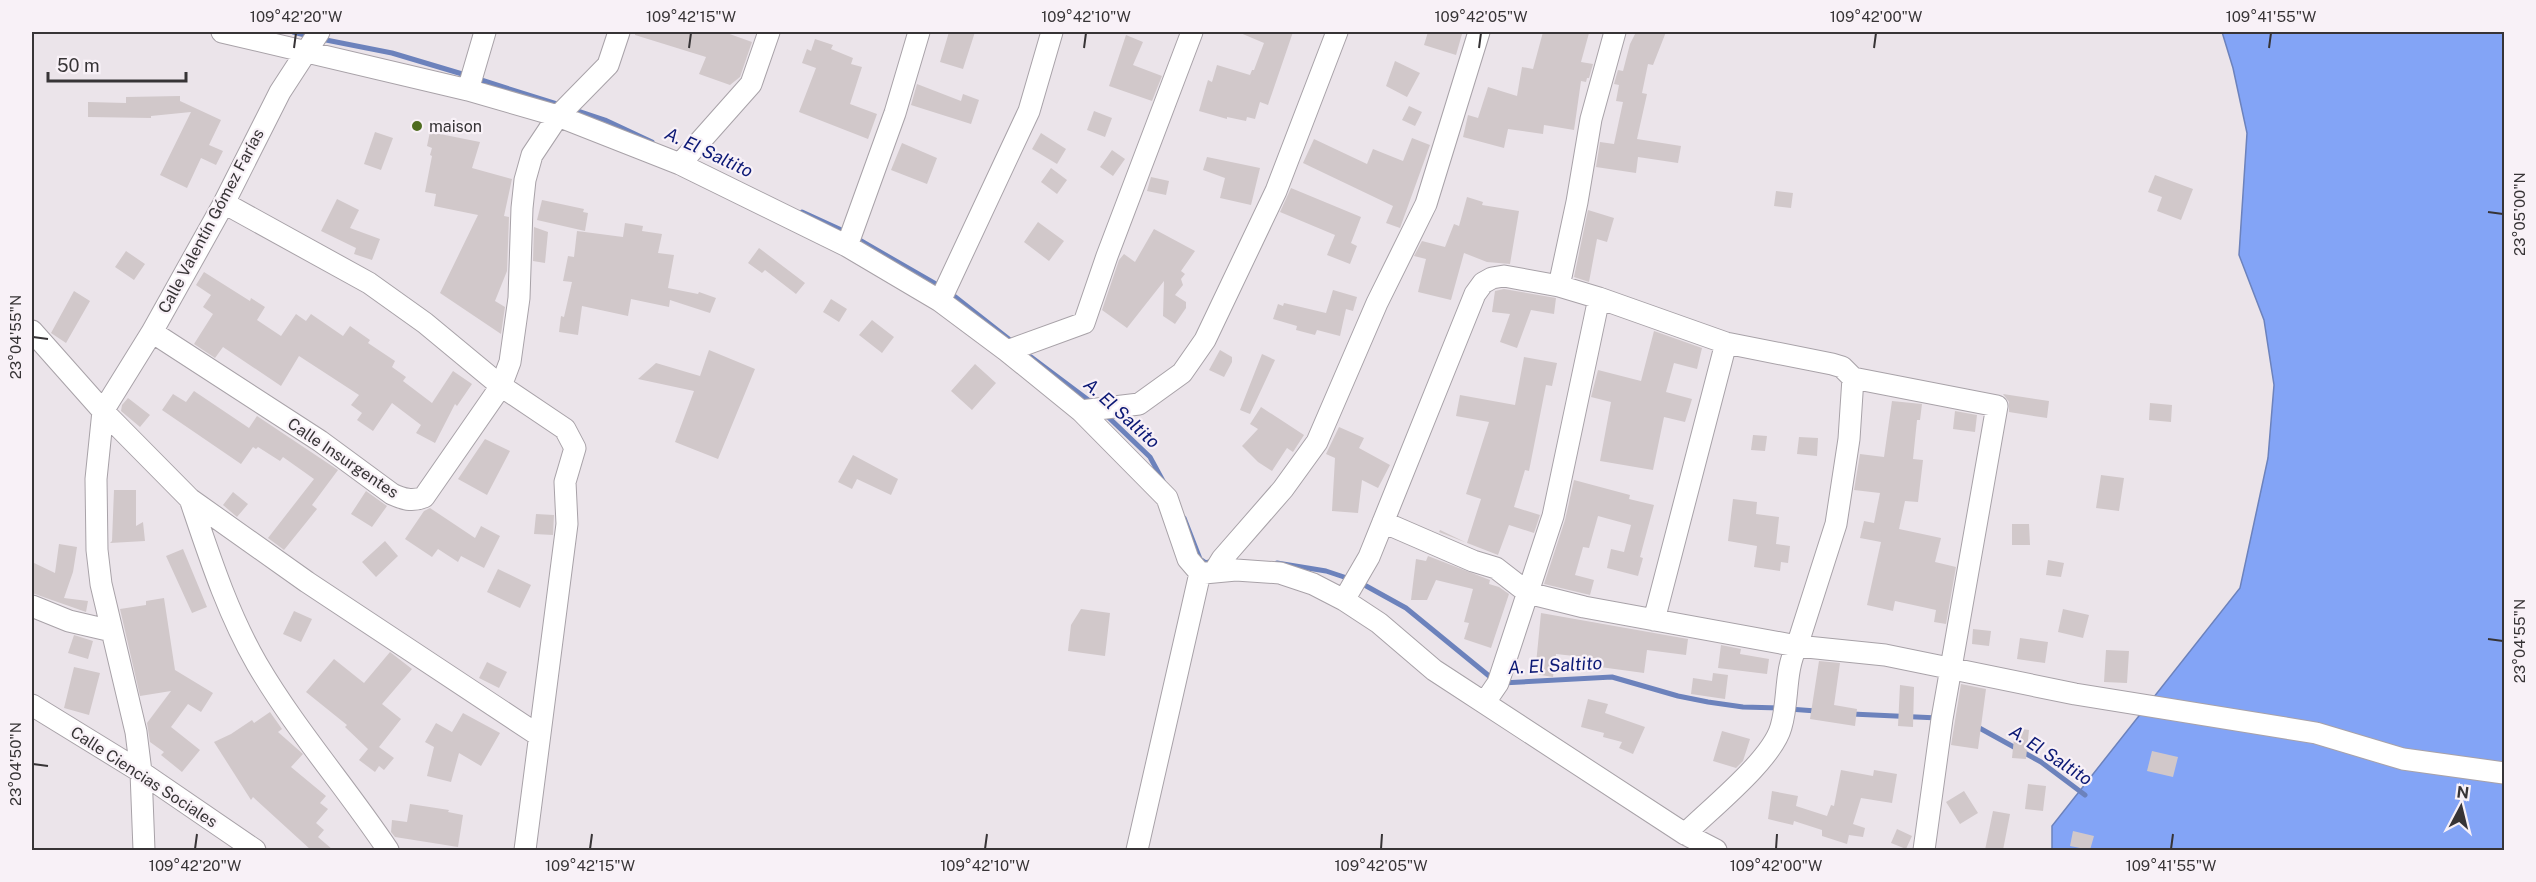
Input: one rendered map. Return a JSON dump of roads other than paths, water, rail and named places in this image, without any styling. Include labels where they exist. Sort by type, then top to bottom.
[{"type":"street","points":[[222,32],[468,90],[558,116],[680,164],[847,246],[940,301],[1081,411],[1167,498],[1188,559],[1207,572],[1236,570],[1280,573],[1313,584],[1344,600],[1379,623],[1434,670],[1685,834],[1716,850]]},
{"type":"street","name":"Calle Valentín Gómez Farías","points":[[103,411],[152,332],[224,204],[280,92],[319,32]]},
{"type":"street","points":[[468,90],[485,32]]},
{"type":"street","name":"Calle Insurgentes","points":[[152,332],[320,441],[404,500],[418,500],[424,497],[501,386],[510,362],[517,317],[525,180],[532,155],[558,116],[608,65],[619,32]]},
{"type":"street","points":[[680,164],[751,84],[770,32]]},
{"type":"street","points":[[847,246],[895,113],[919,32]]},
{"type":"street","points":[[940,301],[1029,111],[1052,32]]},
{"type":"street","points":[[1007,351],[1084,323],[1192,32]]},
{"type":"street","points":[[1081,411],[1139,404],[1182,373],[1205,340],[1276,191],[1337,32]]},
{"type":"street","points":[[1137,850],[1207,572],[1222,559],[1283,489],[1317,442],[1377,303],[1426,204],[1479,32]]},
{"type":"street","points":[[1559,286],[1577,202],[1591,118],[1615,32]]},
{"type":"street","points":[[224,204],[369,284],[425,323],[501,386],[565,429],[575,448],[565,482],[567,524],[538,735],[525,850]]},
{"type":"street","points":[[1344,600],[1369,557],[1474,294],[1483,283],[1492,278],[1504,276],[1559,286],[1726,343],[1832,364],[1842,368],[1853,378],[1997,406],[1951,667],[1924,850]]},
{"type":"street","points":[[1485,702],[1498,683],[1553,516],[1599,298]]},
{"type":"street","points":[[32,332],[103,411],[190,499],[316,588],[538,735]]},
{"type":"street","points":[[1654,620],[1726,343]]},
{"type":"street","points":[[1685,834],[1761,760],[1774,743],[1781,728],[1791,657],[1797,646],[1836,524],[1849,439],[1853,378]]},
{"type":"street","points":[[103,411],[96,479],[96,521],[101,584],[136,732],[141,772],[144,850]]},
{"type":"street","points":[[190,499],[216,576],[256,662],[285,708],[388,850]]},
{"type":"street","points":[[1383,522],[1473,561],[1496,568],[1528,593],[1654,620],[1797,646],[1885,655],[2075,694],[2316,733],[2403,759],[2505,773]]},
{"type":"street","points":[[32,606],[69,621],[112,631]]},
{"type":"street","name":"Calle Ciencias Sociales","points":[[32,705],[141,772],[255,850]]},
{"type":"water","points":[[2222,32],[2504,32],[2504,850],[2052,850],[2052,826],[2240,588],[2268,458],[2274,385],[2264,320],[2239,255],[2247,133],[2233,68]]},
{"type":"waterway","name":"A. El Saltito","points":[[293,32],[309,36]]},
{"type":"waterway","name":"A. El Saltito","points":[[321,39],[392,53],[469,76]]},
{"type":"waterway","name":"A. El Saltito","points":[[478,79],[560,105]]},
{"type":"waterway","name":"A. El Saltito","points":[[572,109],[605,120],[652,142]]},
{"type":"waterway","name":"A. El Saltito","points":[[802,212],[848,233]]},
{"type":"waterway","name":"A. El Saltito","points":[[856,238],[941,287]]},
{"type":"waterway","name":"A. El Saltito","points":[[949,292],[1010,340]]},
{"type":"waterway","name":"A. El Saltito","points":[[1031,357],[1091,402]]},
{"type":"waterway","name":"A. El Saltito","points":[[1105,414],[1150,457],[1163,481]]},
{"type":"waterway","name":"A. El Saltito","points":[[1184,518],[1200,559],[1206,563],[1211,561]]},
{"type":"waterway","name":"A. El Saltito","points":[[1277,563],[1326,571],[1350,579]]},
{"type":"waterway","name":"A. El Saltito","points":[[1359,582],[1406,608],[1494,680]]},
{"type":"waterway","name":"A. El Saltito","points":[[1502,683],[1612,677],[1708,702],[1743,707],[1780,708]]},
{"type":"waterway","name":"A. El Saltito","points":[[1789,709],[1816,711]]},
{"type":"waterway","name":"A. El Saltito","points":[[1852,714],[1938,718]]},
{"type":"waterway","name":"A. El Saltito","points":[[1974,725],[2041,762],[2085,795]]},
{"type":"place","name":"maison","points":[[417,126]]}]
